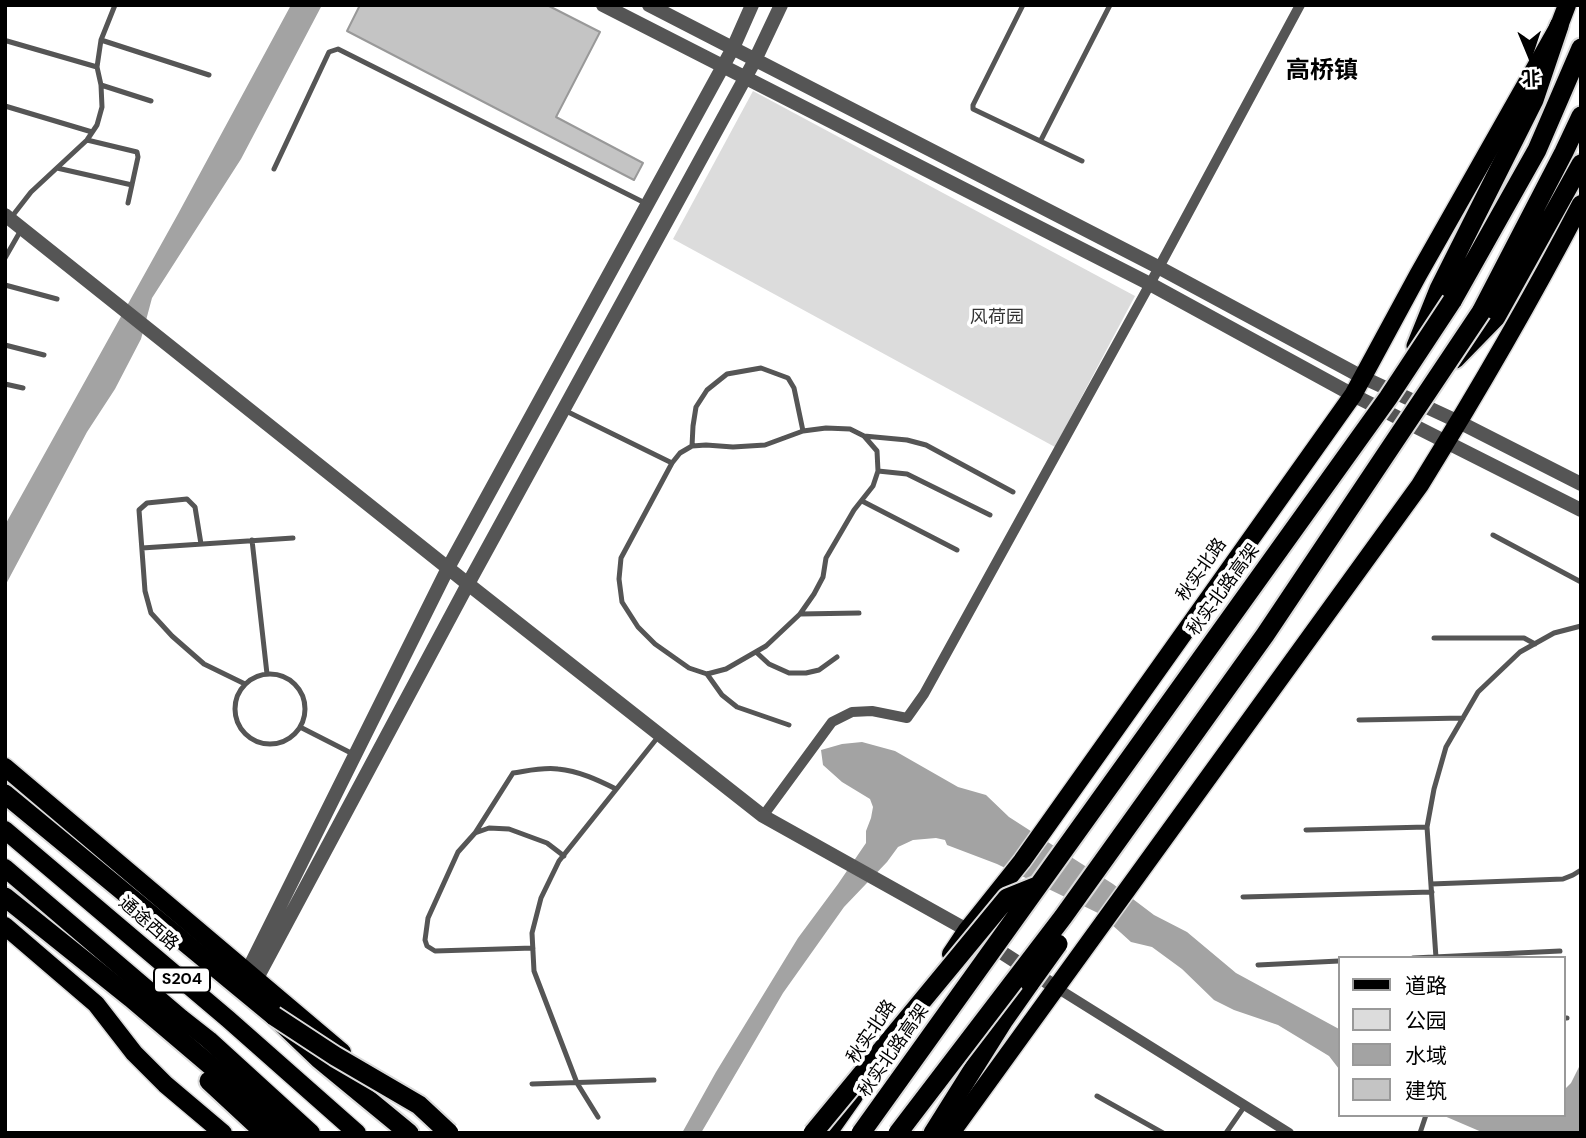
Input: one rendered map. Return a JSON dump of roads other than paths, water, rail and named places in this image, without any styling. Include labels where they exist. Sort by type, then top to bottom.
[{"type":"highway","points":[[1408,367],[1439,289],[1534,100],[1559,26]]},
{"type":"highway","name":"秋实北路高架","points":[[861,1133],[1371,421],[1452,301],[1537,150],[1581,48]]},
{"type":"highway","points":[[898,1133],[1063,917],[1265,635],[1481,312],[1581,116]]},
{"type":"highway","points":[[1436,379],[1496,317],[1571,201],[1581,164]]},
{"type":"highway","points":[[5,794],[274,1016],[319,1059],[409,1133]]},
{"type":"highway","points":[[813,1133],[1007,898],[1038,885]]},
{"type":"highway","points":[[5,897],[290,1133]]},
{"type":"highway","points":[[933,1133],[1004,1020],[1058,944],[1063,917]]},
{"type":"highway","points":[[131,999],[188,1061],[265,1133]]},
{"type":"highway","points":[[274,1016],[335,1056],[419,1105],[449,1133]]},
{"type":"main road","name":"秋实北路","points":[[828,1133],[967,930],[1022,861],[1353,395],[1559,26],[1567,5]]},
{"type":"main road","points":[[951,1133],[1420,485],[1460,422],[1555,253],[1571,201]]},
{"type":"main road","points":[[5,767],[438,1133]]},
{"type":"main road","name":"通途西路","points":[[5,830],[228,1018],[357,1133]]},
{"type":"main road","name":"S204","points":[[5,868],[209,1040],[311,1133]]},
{"type":"main road","points":[[5,926],[96,1004],[141,1061],[223,1133]]},
{"type":"street","points":[[603,5],[1150,284],[1353,395],[1581,510]]},
{"type":"street","points":[[649,5],[1158,267],[1362,377],[1460,422],[1581,484]]},
{"type":"street","points":[[251,976],[355,755],[448,568],[733,48],[752,5]]},
{"type":"street","points":[[251,976],[746,78],[781,5]]},
{"type":"street","points":[[763,816],[832,722],[852,712],[872,711],[907,718],[924,694],[1300,5]]},
{"type":"street","points":[[12,221],[763,816],[967,930],[1289,1133]]},
{"type":"lane","points":[[5,258],[12,221],[31,192],[87,140],[97,125],[102,107],[97,67],[101,40],[115,5]]},
{"type":"lane","points":[[1023,5],[973,109],[1082,160]]},
{"type":"lane","points":[[1041,140],[1110,5]]},
{"type":"lane","points":[[101,40],[209,75]]},
{"type":"lane","points":[[7,41],[97,67]]},
{"type":"lane","points":[[274,169],[329,52],[338,49],[648,204]]},
{"type":"lane","points":[[101,85],[151,101]]},
{"type":"lane","points":[[5,106],[92,132]]},
{"type":"lane","points":[[87,140],[136,152],[138,157],[128,203]]},
{"type":"lane","points":[[57,168],[132,185]]},
{"type":"lane","points":[[5,285],[57,299]]},
{"type":"lane","points":[[5,345],[44,355]]},
{"type":"lane","points":[[692,446],[696,407],[707,390],[727,374],[761,368],[788,378],[794,388],[803,431]]},
{"type":"lane","points":[[5,384],[23,388]]},
{"type":"lane","points":[[564,410],[672,463]]},
{"type":"lane","points":[[864,436],[877,451],[878,471],[873,486],[826,558],[822,577],[814,594],[800,614],[766,646],[726,669],[707,674],[689,668],[655,644],[638,626],[622,602],[619,579],[621,558],[672,463],[680,453],[692,446],[765,445],[803,431],[850,429],[864,436],[907,440],[926,445],[1013,492]]},
{"type":"lane","points":[[878,471],[907,474],[990,515]]},
{"type":"lane","points":[[201,544],[194,507],[187,499],[147,503],[139,510],[145,591],[150,613],[204,664],[245,684]]},
{"type":"lane","points":[[862,501],[957,550]]},
{"type":"lane","points":[[1493,535],[1581,582]]},
{"type":"lane","points":[[142,548],[293,538]]},
{"type":"lane","points":[[252,540],[267,674]]},
{"type":"lane","points":[[800,614],[859,613]]},
{"type":"lane","points":[[1436,956],[1427,827],[1446,747],[1478,692],[1520,652],[1554,633],[1581,626]]},
{"type":"lane","points":[[1434,638],[1524,638],[1535,644]]},
{"type":"lane","points":[[757,652],[769,664],[789,673],[819,670],[837,657]]},
{"type":"lane","points":[[267,674],[275,674],[290,681],[301,694],[305,711],[300,727],[288,739],[271,744],[247,737],[237,723],[234,707],[245,684],[267,674]]},
{"type":"lane","points":[[707,674],[722,695],[737,707],[789,724]]},
{"type":"lane","points":[[1359,720],[1463,718]]},
{"type":"lane","points":[[300,727],[355,755]]},
{"type":"lane","points":[[598,1117],[578,1083],[534,971],[532,933],[541,898],[564,856],[660,735]]},
{"type":"lane","points":[[533,948],[435,951],[428,946],[425,940],[428,918],[458,852],[475,832],[513,774],[556,768],[593,778],[617,789]]},
{"type":"lane","points":[[1306,830],[1427,827]]},
{"type":"lane","points":[[475,832],[489,828],[509,829],[547,843],[564,856]]},
{"type":"lane","points":[[1431,884],[1563,879],[1581,870]]},
{"type":"lane","points":[[1243,897],[1432,892]]},
{"type":"lane","points":[[1457,956],[1560,951]]},
{"type":"lane","points":[[1258,965],[1338,961]]},
{"type":"lane","points":[[532,1084],[654,1080]]},
{"type":"lane","points":[[1097,1096],[1163,1133]]},
{"type":"lane","points":[[1226,1133],[1245,1106]]},
{"type":"water","points":[[291,5],[322,5],[241,159],[152,298],[141,339],[115,389],[87,432],[5,586],[5,525]]},
{"type":"water","points":[[862,742],[895,751],[958,787],[986,795],[1009,817],[1113,884],[1154,915],[1187,932],[1236,973],[1338,1028],[1338,1068],[1329,1056],[1278,1025],[1214,1000],[1182,969],[1152,947],[1131,942],[1100,914],[997,864],[947,845],[945,840],[913,840],[898,847],[844,907],[783,993],[701,1133],[682,1133],[798,938],[866,843],[866,831],[873,807],[870,799],[842,782],[823,765],[821,750]]},
{"type":"water","points":[[1581,1063],[1581,1133],[1484,1133],[1447,1117],[1565,1117],[1565,1089]]},
{"type":"district","name":"高桥镇","points":[[1322,72]]},
{"type":"park label","name":"风荷园","points":[[997,318]]}]
